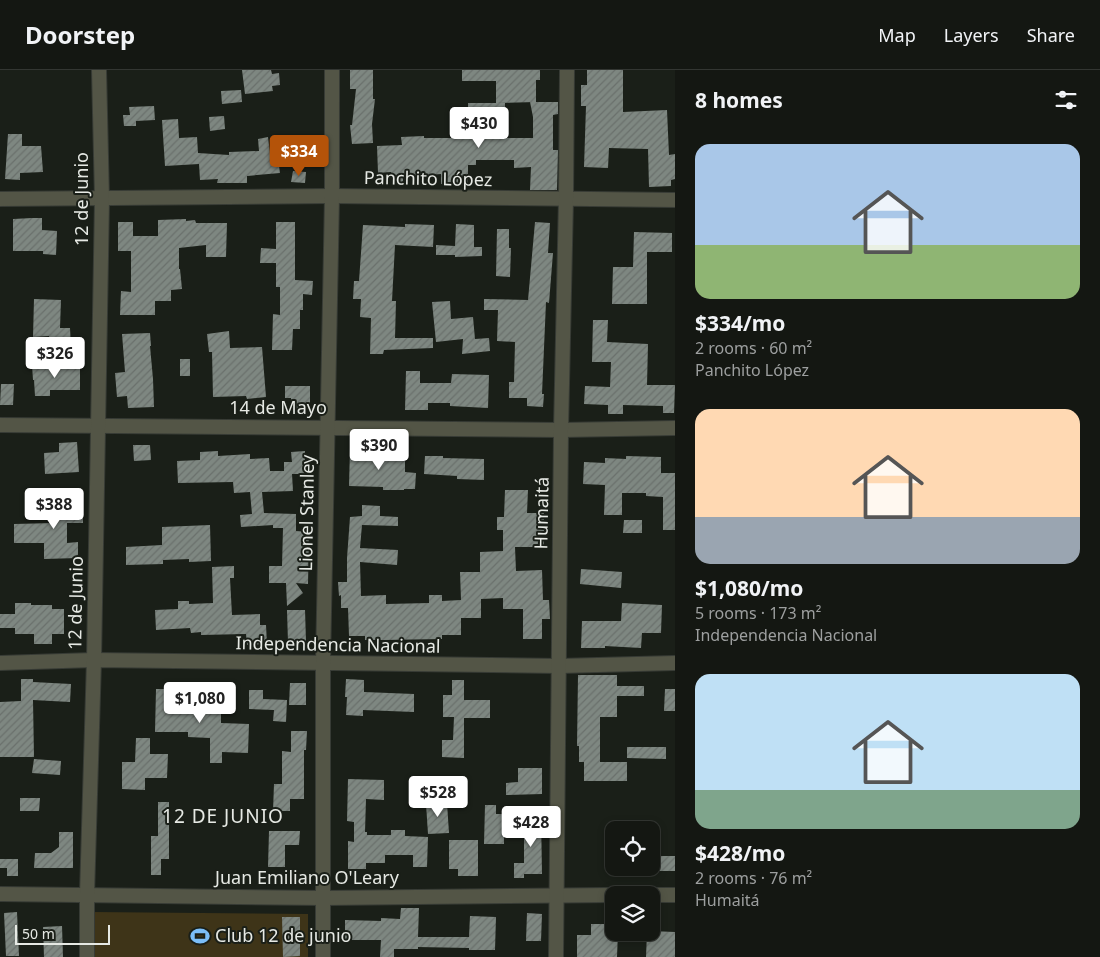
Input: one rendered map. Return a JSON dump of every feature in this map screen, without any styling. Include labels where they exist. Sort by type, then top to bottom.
[{"type":"street","name":"12 de Junio","points":[[87,957],[102,199],[99,70]]},
{"type":"street","name":"Lionel Stanley","points":[[323,957],[323,664],[332,196],[332,70]]},
{"type":"street","name":"Humaitá","points":[[556,957],[561,430],[567,70]]},
{"type":"street","name":"Panchito López","points":[[0,199],[332,196],[675,200]]},
{"type":"street","name":"14 de Mayo","points":[[0,425],[561,430],[675,428]]},
{"type":"street","name":"Independencia Nacional","points":[[0,663],[94,660],[559,666],[675,663]]},
{"type":"street","name":"Juan Emiliano O'Leary","points":[[0,894],[324,898],[605,895]]},
{"type":"street","points":[[660,894],[675,894]]},
{"type":"shaded area","name":"Club 12 de junio","points":[[92,912],[308,914],[308,957],[92,957]]},
{"type":"building","points":[[242,70],[271,70],[272,74],[279,73],[280,85],[272,86],[273,91],[245,94]]},
{"type":"building","points":[[350,70],[373,70],[373,99],[375,99],[372,124],[373,143],[352,144],[350,125],[352,125],[356,89],[350,89]]},
{"type":"building","points":[[462,70],[540,70],[540,80],[536,80],[536,102],[496,103],[496,81],[462,81]]},
{"type":"building","points":[[587,70],[623,70],[623,112],[667,110],[669,155],[675,154],[675,179],[671,180],[671,186],[649,187],[648,149],[609,148],[608,168],[584,167],[586,106],[581,106],[581,85],[587,85]]},
{"type":"building","points":[[241,90],[242,102],[222,104],[221,91]]},
{"type":"building","points":[[530,102],[558,102],[558,114],[553,115],[553,150],[558,150],[557,190],[530,190],[531,167],[514,168],[514,160],[476,160],[476,165],[468,165],[468,184],[441,184],[441,174],[403,177],[403,182],[391,183],[391,172],[378,173],[377,146],[402,145],[401,137],[468,138],[468,103],[505,103],[505,138],[533,138],[533,117]]},
{"type":"building","points":[[154,106],[155,120],[136,121],[136,126],[124,126],[123,115],[130,115],[129,107]]},
{"type":"building","points":[[224,116],[225,129],[210,131],[209,117]]},
{"type":"building","points":[[178,119],[179,138],[197,137],[198,153],[229,155],[229,152],[259,151],[258,139],[268,137],[270,153],[277,152],[280,173],[247,176],[247,183],[217,183],[218,179],[200,180],[199,164],[165,166],[162,120]]},
{"type":"building","points":[[8,134],[22,134],[22,146],[41,146],[43,172],[20,173],[20,180],[5,179]]},
{"type":"building","points":[[293,171],[306,172],[305,183],[291,182]]},
{"type":"building","points":[[42,218],[42,230],[57,231],[56,255],[43,254],[43,251],[13,251],[13,219]]},
{"type":"building","points":[[186,219],[186,221],[195,220],[196,223],[227,223],[226,257],[206,257],[206,245],[179,248],[179,269],[182,289],[171,290],[171,301],[155,301],[155,315],[120,315],[121,291],[131,292],[131,251],[118,251],[118,222],[133,222],[133,236],[158,236],[158,220]]},
{"type":"building","points":[[276,222],[295,222],[295,280],[313,281],[312,295],[303,294],[303,310],[300,310],[300,329],[293,329],[292,350],[272,350],[273,314],[280,315],[280,287],[276,287],[276,263],[260,263],[261,248],[276,249]]},
{"type":"building","points":[[535,222],[550,223],[548,253],[553,253],[549,303],[546,302],[543,407],[527,406],[527,398],[509,398],[509,382],[514,382],[515,342],[497,341],[498,310],[484,310],[484,299],[528,300]]},
{"type":"building","points":[[405,224],[434,225],[433,247],[395,245],[392,301],[396,301],[395,338],[433,338],[433,348],[384,350],[383,354],[370,354],[371,318],[360,317],[361,299],[353,299],[354,281],[359,281],[363,225],[405,227]]},
{"type":"building","points":[[456,224],[474,225],[474,247],[482,247],[482,256],[455,257],[455,255],[436,255],[436,245],[455,246]]},
{"type":"building","points":[[497,229],[509,229],[509,248],[511,248],[510,277],[496,276]]},
{"type":"building","points":[[634,232],[672,233],[672,252],[647,252],[647,304],[612,304],[613,267],[633,267]]},
{"type":"building","points":[[34,299],[61,300],[60,328],[70,328],[71,347],[50,348],[49,336],[33,337]]},
{"type":"building","points":[[450,301],[451,319],[473,317],[475,339],[489,338],[490,351],[462,354],[463,339],[436,342],[432,302]]},
{"type":"building","points":[[593,320],[608,320],[607,342],[648,344],[647,385],[675,385],[674,413],[663,413],[663,406],[623,405],[623,414],[608,414],[608,405],[584,404],[585,386],[610,387],[611,362],[592,362]]},
{"type":"building","points":[[229,331],[230,348],[262,347],[266,397],[247,399],[246,396],[213,397],[212,352],[209,352],[207,334]]},
{"type":"building","points":[[150,333],[154,407],[128,408],[127,396],[117,397],[115,373],[125,372],[122,334]]},
{"type":"building","points":[[180,359],[190,359],[190,376],[180,376]]},
{"type":"building","points":[[32,365],[80,366],[80,390],[50,390],[50,396],[35,396]]},
{"type":"building","points":[[406,371],[420,371],[420,383],[451,383],[452,374],[489,375],[488,408],[450,406],[450,403],[428,403],[428,410],[405,410]]},
{"type":"building","points":[[1,384],[14,384],[13,405],[0,405]]},
{"type":"building","points":[[285,386],[310,386],[310,409],[291,409],[291,398],[285,398]]},
{"type":"building","points":[[77,442],[79,472],[45,474],[44,453],[59,452],[59,443]]},
{"type":"building","points":[[133,445],[150,445],[151,460],[134,461]]},
{"type":"building","points":[[350,448],[379,449],[379,456],[405,457],[405,472],[416,473],[415,489],[383,490],[383,487],[349,486]]},
{"type":"building","points":[[218,451],[218,456],[250,454],[250,459],[269,458],[270,471],[284,471],[284,462],[292,462],[291,452],[305,451],[305,474],[292,474],[293,491],[262,492],[264,513],[296,514],[296,531],[309,532],[308,584],[296,583],[303,593],[287,606],[286,583],[269,583],[269,566],[282,566],[283,528],[273,528],[273,525],[241,527],[240,515],[252,514],[250,492],[234,493],[233,482],[178,483],[177,461],[200,460],[200,452]]},
{"type":"building","points":[[425,456],[484,459],[484,480],[457,479],[457,476],[424,474]]},
{"type":"building","points":[[626,456],[661,457],[661,473],[675,473],[675,530],[663,530],[663,497],[646,496],[646,493],[622,493],[622,515],[604,515],[605,485],[583,484],[584,462],[605,463],[605,458],[626,459]]},
{"type":"building","points":[[505,490],[528,490],[527,513],[544,513],[544,547],[515,547],[516,571],[542,570],[543,600],[549,600],[550,619],[542,619],[542,639],[523,639],[523,609],[503,609],[503,598],[481,599],[481,618],[461,618],[461,635],[442,635],[442,639],[384,640],[365,640],[365,636],[349,636],[348,608],[341,608],[338,582],[347,582],[350,517],[362,516],[362,505],[380,506],[380,516],[398,517],[398,526],[362,525],[360,548],[398,550],[397,565],[360,562],[361,596],[386,595],[386,604],[429,603],[429,595],[442,595],[442,601],[461,600],[460,572],[480,572],[480,552],[503,551],[503,530],[497,530],[497,517],[504,517]]},
{"type":"building","points":[[54,498],[83,498],[83,523],[67,523],[67,543],[78,542],[78,558],[44,559],[44,543],[14,543],[14,524],[53,523]]},
{"type":"building","points":[[624,520],[642,520],[642,533],[623,533]]},
{"type":"building","points":[[210,525],[211,561],[189,562],[189,559],[163,560],[163,564],[126,565],[126,547],[162,545],[162,527]]},
{"type":"building","points":[[234,566],[234,578],[230,578],[232,615],[260,614],[260,625],[266,625],[267,644],[247,645],[246,634],[201,635],[201,632],[191,633],[190,628],[156,630],[155,610],[178,609],[178,601],[189,601],[189,604],[213,603],[212,567]]},
{"type":"building","points":[[581,569],[622,572],[621,588],[580,584]]},
{"type":"building","points":[[15,603],[52,605],[52,609],[64,609],[64,634],[52,634],[52,644],[34,644],[34,634],[15,634],[15,628],[0,628],[0,614],[15,614]]},
{"type":"building","points":[[622,603],[662,605],[661,633],[642,633],[641,648],[605,646],[605,648],[581,648],[582,621],[621,621]]},
{"type":"building","points":[[287,610],[305,610],[306,642],[288,643]]},
{"type":"building","points":[[578,675],[617,675],[617,686],[644,686],[644,696],[617,696],[617,717],[600,717],[600,762],[627,762],[627,781],[584,781],[584,762],[579,762],[579,746],[577,746]]},
{"type":"building","points":[[21,679],[33,679],[33,682],[71,684],[70,702],[33,700],[34,757],[0,757],[0,702],[21,701]]},
{"type":"building","points":[[346,679],[364,680],[364,692],[414,694],[414,712],[363,710],[363,716],[346,715]]},
{"type":"building","points":[[452,680],[464,680],[464,700],[490,700],[490,718],[464,718],[464,758],[442,757],[442,740],[453,740],[454,717],[443,717],[443,695],[452,695]]},
{"type":"building","points":[[290,683],[306,683],[306,705],[289,705]]},
{"type":"building","points":[[156,689],[170,689],[170,697],[203,698],[203,704],[221,704],[221,723],[249,724],[248,753],[222,752],[222,763],[210,763],[210,738],[188,737],[188,732],[155,732]]},
{"type":"building","points":[[665,689],[675,689],[675,711],[664,711]]},
{"type":"building","points":[[249,690],[263,690],[263,699],[287,700],[286,722],[273,721],[274,710],[249,709]]},
{"type":"building","points":[[291,731],[307,731],[306,750],[304,750],[304,799],[290,799],[290,811],[273,811],[274,784],[282,784],[282,751],[291,752]]},
{"type":"building","points":[[136,738],[150,738],[150,754],[168,754],[167,778],[145,778],[145,790],[122,789],[122,762],[135,762]]},
{"type":"building","points":[[627,747],[666,747],[666,759],[627,758]]},
{"type":"building","points":[[34,759],[61,761],[60,775],[32,773]]},
{"type":"building","points":[[518,768],[542,768],[542,794],[506,795],[506,783],[518,782]]},
{"type":"building","points":[[348,779],[384,780],[384,800],[366,799],[365,832],[367,832],[367,835],[391,835],[391,830],[405,830],[405,836],[428,837],[427,867],[413,867],[413,855],[385,855],[385,863],[366,863],[366,869],[348,869],[348,841],[354,842],[354,822],[347,821]]},
{"type":"building","points":[[20,798],[40,798],[39,811],[20,811]]},
{"type":"building","points":[[158,802],[169,802],[169,859],[161,859],[161,875],[151,875],[151,836],[158,836]]},
{"type":"building","points":[[447,803],[449,833],[428,834],[426,804]]},
{"type":"building","points":[[485,805],[496,805],[496,814],[504,814],[504,844],[484,844]]},
{"type":"building","points":[[541,815],[542,874],[524,874],[524,878],[514,878],[514,863],[524,863],[524,816]]},
{"type":"building","points":[[269,831],[300,831],[299,845],[285,845],[285,867],[268,867]]},
{"type":"building","points":[[59,832],[73,832],[73,868],[34,868],[35,853],[51,853],[59,847]]},
{"type":"building","points":[[449,840],[478,840],[478,876],[458,876],[458,869],[449,869]]},
{"type":"building","points":[[660,856],[675,856],[675,871],[660,871]]},
{"type":"building","points":[[0,859],[18,859],[18,876],[7,876],[7,868],[0,868]]},
{"type":"building","points":[[401,908],[419,908],[418,937],[469,937],[470,916],[496,917],[495,950],[418,947],[418,949],[394,949],[394,957],[380,957],[381,940],[345,940],[345,920],[381,921],[381,918],[400,919]]},
{"type":"building","points":[[17,912],[19,956],[6,956],[4,913]]},
{"type":"building","points":[[527,913],[542,914],[541,941],[526,941]]},
{"type":"building","points":[[282,917],[300,917],[300,956],[283,957]]},
{"type":"building","points":[[591,924],[605,924],[605,941],[618,941],[617,957],[577,957],[577,935],[591,935]]},
{"type":"building","points":[[62,926],[63,957],[44,957],[43,927]]},
{"type":"building","points":[[660,931],[675,932],[675,957],[646,957],[647,941],[660,941]]},
{"type":"place","name":"Club 12 de junio","points":[[200,936]]},
{"type":"district","name":"12 DE JUNIO","points":[[223,816]]}]
